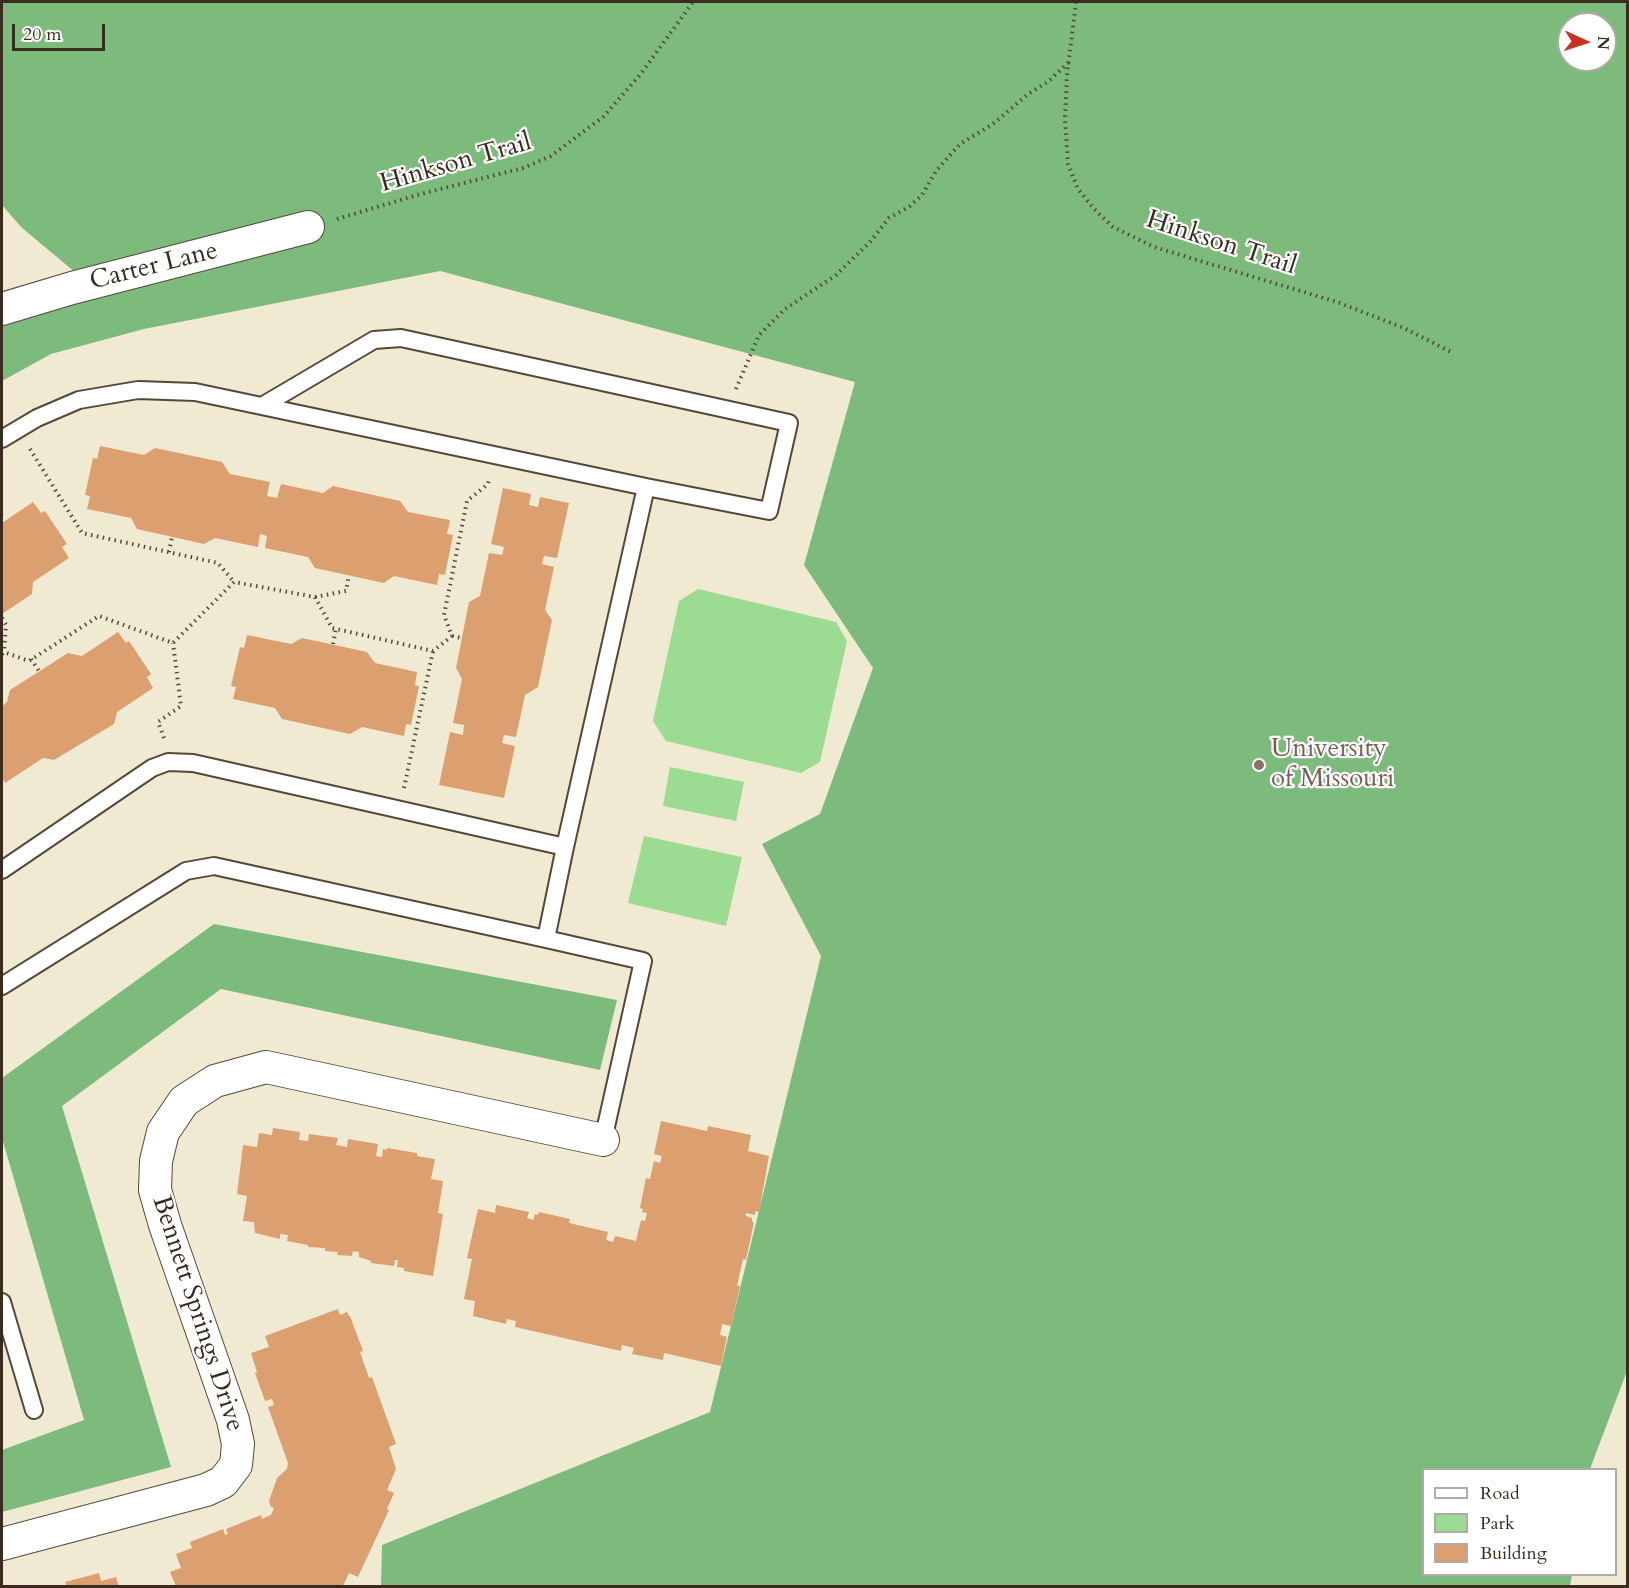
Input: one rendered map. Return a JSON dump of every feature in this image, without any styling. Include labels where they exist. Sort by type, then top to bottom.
[{"type":"street","name":"Carter Lane","points":[[2,309],[72,288],[308,227]]},
{"type":"street","name":"Bennett Springs Drive","points":[[2,1544],[206,1490],[223,1482],[236,1465],[238,1444],[233,1420],[155,1190],[156,1161],[163,1132],[184,1101],[215,1081],[266,1067],[603,1140]]},
{"type":"lane","points":[[2,439],[37,418],[79,400],[138,390],[195,392],[646,487],[769,511],[789,423],[401,338],[374,340],[262,406]]},
{"type":"lane","points":[[546,939],[646,487]]},
{"type":"lane","points":[[2,870],[152,768],[168,762],[193,763],[565,846]]},
{"type":"lane","points":[[2,986],[186,871],[214,866],[643,961],[603,1140]]},
{"type":"lane","points":[[2,1302],[34,1410]]},
{"type":"path","name":"Hinkson Trail","points":[[308,227],[417,195],[523,168],[551,156],[603,117],[640,75],[693,2]]},
{"type":"path","name":"Hinkson Trail","points":[[1076,2],[1065,119],[1068,164],[1078,189],[1113,227],[1154,247],[1337,302],[1404,328],[1451,352]]},
{"type":"path","points":[[727,409],[759,335],[784,309],[836,275],[870,242],[889,218],[910,206],[922,195],[936,171],[960,144],[993,124],[1028,94],[1049,81],[1069,62]]},
{"type":"path","points":[[18,429],[82,533],[218,563],[234,582],[315,597],[346,591],[349,576]]},
{"type":"path","points":[[452,636],[444,615],[467,501],[488,484],[495,455]]},
{"type":"path","points":[[169,552],[172,537]]},
{"type":"path","points":[[173,643],[234,582]]},
{"type":"path","points":[[315,597],[332,628],[433,651]]},
{"type":"path","points":[[2,618],[6,625],[3,653],[29,661],[99,616],[173,643]]},
{"type":"path","points":[[333,644],[336,628]]},
{"type":"path","points":[[399,809],[433,651],[452,636],[462,638]]},
{"type":"path","points":[[173,643],[182,706],[158,722],[174,762]]},
{"type":"path","points":[[32,659],[39,671]]},
{"type":"green space","name":"University of Missouri","points":[[2,2],[1627,2],[1627,1371],[1590,1468],[1422,1468],[1422,1576],[1572,1576],[1570,1586],[381,1586],[382,1545],[710,1412],[821,956],[762,844],[820,814],[873,668],[804,565],[855,382],[440,271],[144,329],[51,354],[2,381],[2,322],[94,288],[21,227],[2,205]]},
{"type":"green space","points":[[698,589],[836,622],[847,641],[820,762],[801,773],[666,741],[653,721],[679,601]]},
{"type":"green space","points":[[670,767],[744,782],[736,821],[663,806]]},
{"type":"green space","points":[[644,836],[742,857],[726,926],[628,903]]},
{"type":"green space","points":[[214,924],[617,1000],[600,1070],[221,989],[62,1106],[171,1467],[2,1512],[2,1450],[84,1420],[2,1138],[2,1078]]},
{"type":"building","points":[[100,446],[144,455],[155,448],[222,462],[230,474],[270,482],[267,496],[277,498],[281,484],[323,493],[333,486],[400,501],[408,512],[450,520],[447,534],[453,535],[445,575],[439,574],[437,585],[394,576],[384,583],[315,568],[308,557],[265,548],[267,536],[260,534],[258,547],[215,538],[204,544],[137,529],[131,518],[87,509],[90,496],[85,495],[93,458],[97,459]]},
{"type":"building","points":[[503,488],[531,494],[529,505],[538,507],[540,497],[569,503],[557,558],[544,556],[542,564],[554,567],[545,610],[552,620],[538,687],[525,695],[516,737],[504,735],[502,743],[515,746],[504,798],[439,785],[450,732],[463,735],[464,725],[453,723],[462,679],[456,668],[469,602],[480,596],[489,553],[502,555],[504,547],[491,544]]},
{"type":"building","points":[[33,502],[41,513],[45,511],[67,544],[62,547],[69,558],[33,582],[32,594],[2,614],[2,523]]},
{"type":"building","points":[[118,632],[126,643],[129,641],[151,674],[147,677],[153,688],[117,712],[114,724],[54,760],[43,758],[5,783],[2,777],[2,706],[7,702],[10,690],[68,653],[82,656]]},
{"type":"building","points":[[247,635],[291,644],[302,638],[367,652],[375,663],[417,672],[415,685],[419,686],[411,725],[406,724],[404,736],[362,727],[350,734],[282,719],[275,708],[233,699],[236,687],[231,686],[240,647],[244,648]]},
{"type":"building","points":[[661,1121],[707,1131],[708,1126],[751,1135],[748,1151],[769,1156],[759,1212],[755,1211],[755,1215],[746,1213],[746,1216],[752,1218],[754,1222],[746,1260],[743,1259],[737,1286],[740,1286],[731,1326],[722,1324],[720,1335],[727,1337],[721,1366],[664,1353],[663,1360],[632,1354],[634,1348],[622,1345],[621,1351],[515,1327],[516,1321],[507,1319],[506,1324],[473,1316],[475,1301],[464,1299],[472,1259],[467,1258],[478,1209],[495,1213],[496,1205],[529,1212],[527,1218],[533,1220],[535,1214],[538,1215],[539,1212],[570,1219],[569,1223],[608,1232],[606,1240],[613,1242],[615,1236],[636,1241],[641,1220],[645,1221],[647,1213],[642,1212],[643,1209],[640,1208],[646,1178],[650,1179],[654,1161],[660,1163],[662,1156],[654,1154]]},
{"type":"building","points":[[273,1128],[300,1132],[299,1140],[308,1141],[309,1134],[338,1138],[336,1145],[347,1147],[348,1139],[378,1144],[376,1156],[382,1157],[383,1149],[387,1150],[387,1148],[417,1153],[417,1156],[435,1159],[431,1179],[443,1181],[438,1213],[443,1214],[433,1276],[404,1271],[404,1268],[397,1267],[398,1260],[395,1260],[394,1266],[371,1263],[359,1257],[359,1252],[353,1251],[352,1256],[337,1255],[338,1252],[325,1251],[325,1248],[308,1247],[308,1245],[287,1241],[288,1235],[280,1234],[280,1239],[255,1233],[254,1222],[243,1221],[247,1196],[237,1194],[243,1145],[257,1147],[259,1133],[272,1135]]},
{"type":"building","points":[[338,1309],[340,1315],[347,1312],[350,1316],[363,1351],[360,1352],[369,1378],[372,1377],[396,1444],[389,1447],[396,1469],[387,1490],[394,1493],[387,1509],[389,1510],[358,1577],[349,1573],[343,1586],[176,1586],[170,1572],[181,1568],[176,1554],[192,1548],[190,1542],[223,1529],[225,1535],[228,1534],[226,1529],[261,1515],[262,1519],[271,1515],[274,1508],[271,1507],[269,1501],[277,1478],[287,1469],[288,1463],[268,1407],[274,1405],[272,1399],[265,1401],[251,1353],[269,1347],[265,1336]]},
{"type":"building","points":[[99,1573],[101,1581],[116,1577],[119,1586],[67,1586],[65,1582]]},
{"type":"place","name":"University of Missouri","points":[[1259,765]]}]
